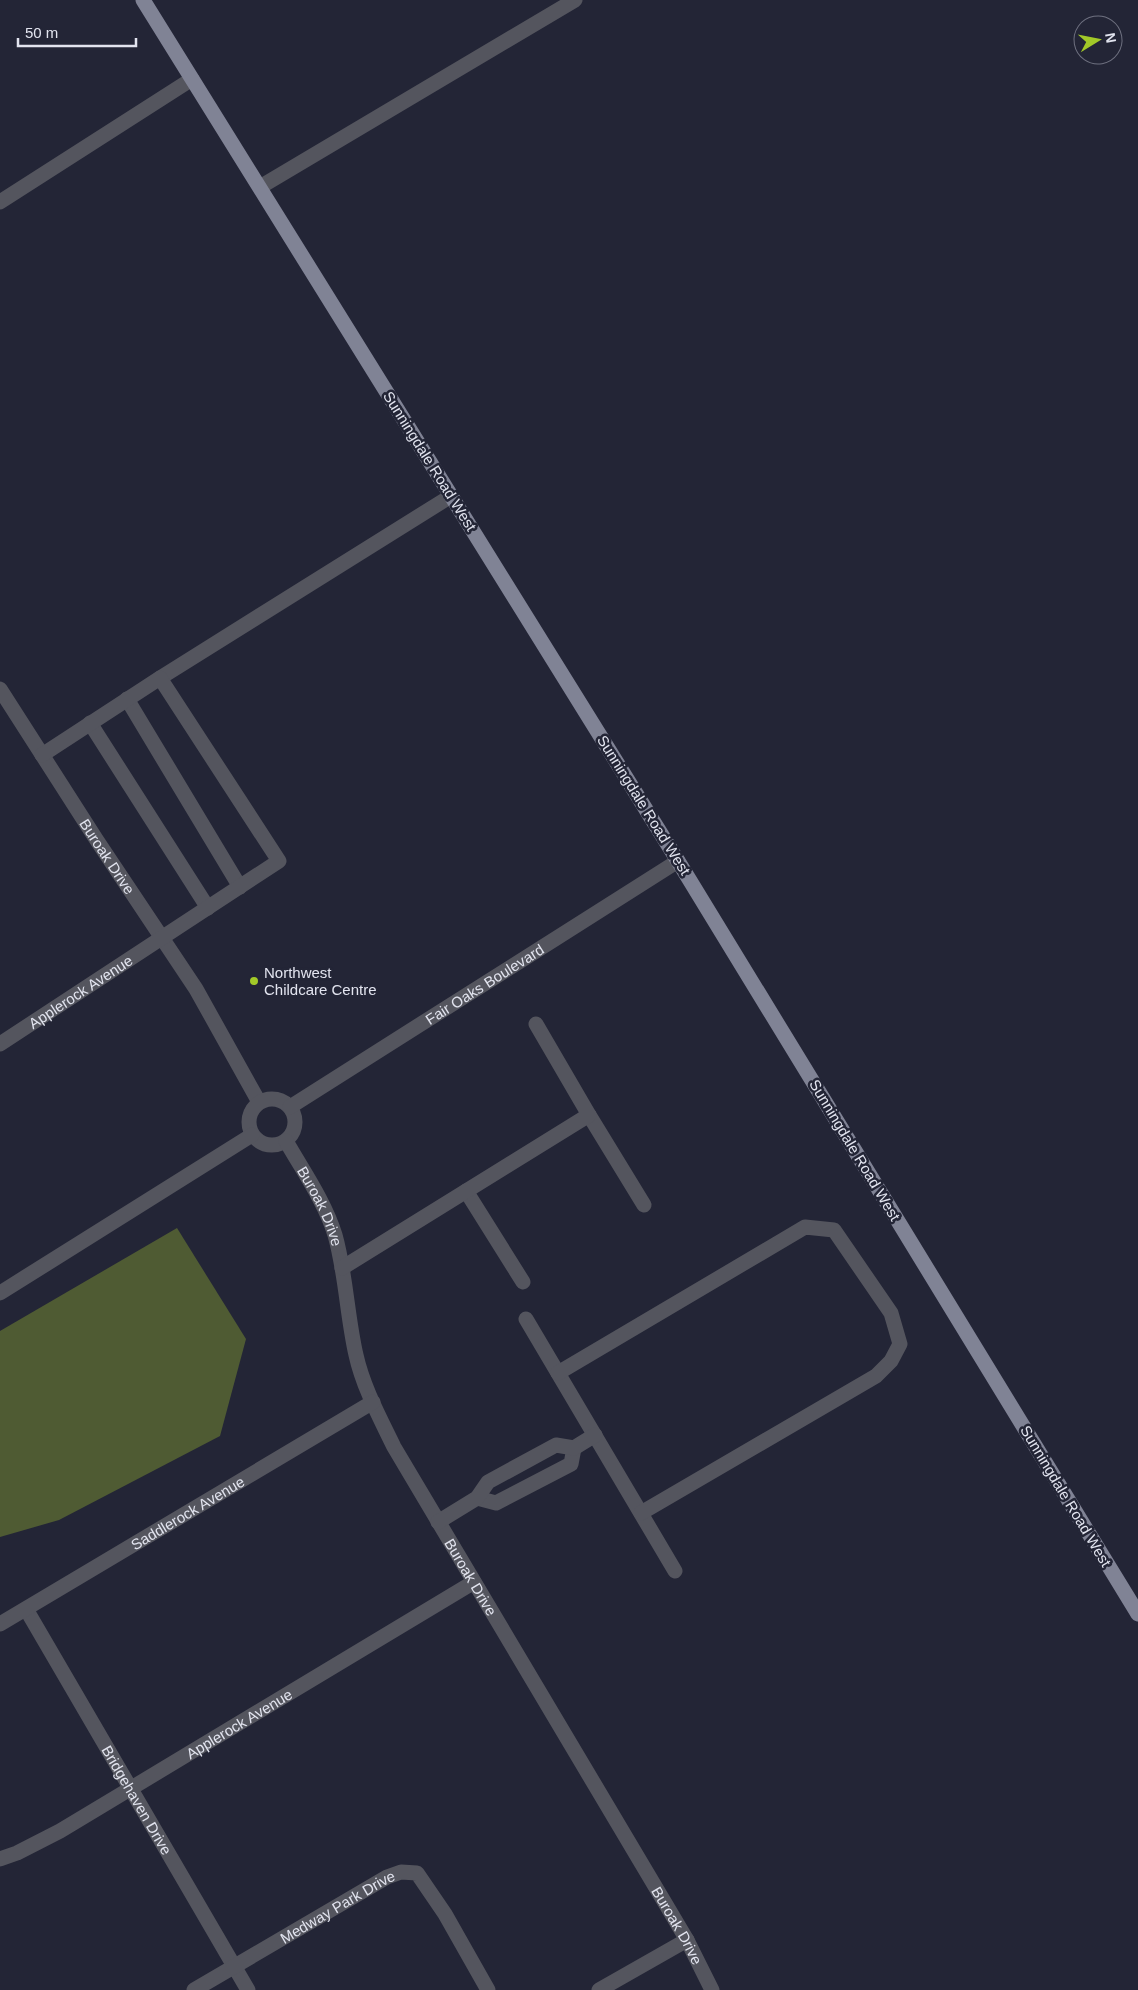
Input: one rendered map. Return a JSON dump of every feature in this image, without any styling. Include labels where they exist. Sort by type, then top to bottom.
[{"type":"main road","name":"Sunningdale Road West","points":[[143,0],[678,860],[1138,1614]]},
{"type":"street","points":[[260,187],[574,0]]},
{"type":"street","points":[[0,202],[192,79]]},
{"type":"street","points":[[42,755],[160,678],[452,496]]},
{"type":"street","name":"Applerock Avenue","points":[[0,1044],[280,861],[160,678]]},
{"type":"street","name":"Buroak Drive","points":[[0,689],[196,989],[259,1102]]},
{"type":"street","points":[[127,699],[240,887]]},
{"type":"street","points":[[90,723],[208,908]]},
{"type":"street","name":"Fair Oaks Boulevard","points":[[290,1108],[678,860]]},
{"type":"street","points":[[536,1024],[644,1205]]},
{"type":"street","points":[[270,1099],[282,1101],[290,1108],[295,1120],[294,1129],[286,1141],[275,1145],[266,1145],[259,1142],[252,1135],[248,1122],[251,1110],[259,1102],[270,1099]]},
{"type":"street","points":[[342,1268],[589,1115]]},
{"type":"street","points":[[0,1293],[252,1135]]},
{"type":"street","name":"Buroak Drive","points":[[286,1141],[325,1210],[334,1234],[342,1268],[356,1356],[373,1402],[394,1447],[687,1940],[712,1990]]},
{"type":"street","points":[[466,1191],[523,1282]]},
{"type":"street","points":[[558,1373],[805,1228],[834,1230],[891,1313],[900,1344],[892,1361],[876,1376],[641,1513]]},
{"type":"street","points":[[526,1319],[676,1571]]},
{"type":"street","name":"Saddlerock Avenue","points":[[0,1624],[373,1402]]},
{"type":"street","points":[[438,1522],[477,1498],[488,1482],[556,1445],[574,1448],[595,1436]]},
{"type":"street","points":[[477,1498],[496,1503],[571,1464],[574,1448]]},
{"type":"street","name":"Applerock Avenue","points":[[0,1859],[17,1853],[60,1831],[474,1582]]},
{"type":"street","name":"Bridgehaven Drive","points":[[26,1609],[248,1990]]},
{"type":"street","name":"Medway Park Drive","points":[[194,1990],[387,1877],[401,1872],[417,1873],[445,1914],[488,1990]]},
{"type":"street","points":[[599,1990],[687,1940]]},
{"type":"green space","points":[[177,1228],[246,1339],[220,1436],[59,1520],[0,1537],[0,1331]]},
{"type":"place","name":"Northwest Childcare Centre","points":[[254,981]]}]
